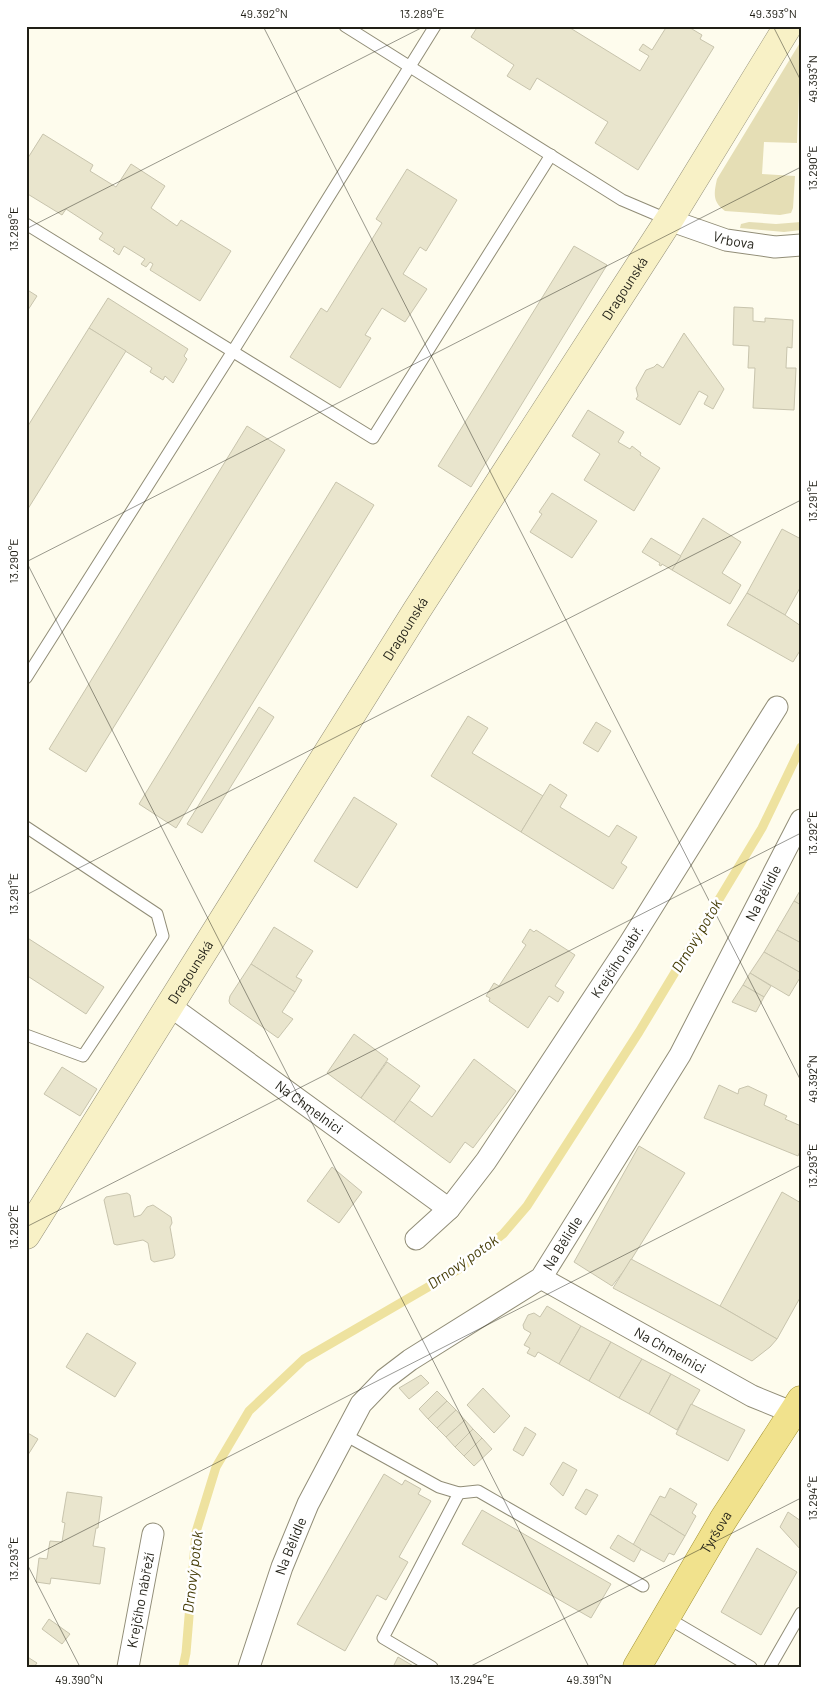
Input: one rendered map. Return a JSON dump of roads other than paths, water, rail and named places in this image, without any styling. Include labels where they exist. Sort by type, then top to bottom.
[{"type":"main road","name":"Tyršova","points":[[637,1667],[723,1520],[799,1409]]},
{"type":"street","name":"Dragounská","points":[[26,1235],[417,610],[669,220],[788,26]]},
{"type":"street","name":"Vrbova","points":[[669,220],[726,240],[775,247],[801,245]]},
{"type":"street","name":"Krejčího nábř.","points":[[416,1239],[449,1209],[486,1161],[629,944],[777,707]]},
{"type":"street","name":"Na Bělidle","points":[[249,1667],[282,1567],[308,1504],[361,1404],[385,1379],[410,1360],[541,1278],[680,1055],[801,820]]},
{"type":"street","name":"Na Chmelnici","points":[[170,1006],[449,1209]]},
{"type":"street","name":"Na Chmelnici","points":[[541,1278],[752,1396],[799,1409]]},
{"type":"street","name":"Krejčího nábřeží","points":[[128,1667],[153,1534]]},
{"type":"lane","points":[[345,26],[622,200],[669,220]]},
{"type":"lane","points":[[26,678],[233,351],[435,26]]},
{"type":"lane","points":[[26,224],[373,438],[551,156]]},
{"type":"lane","points":[[26,827],[157,914],[162,936],[83,1056],[26,1035]]},
{"type":"lane","points":[[345,1435],[439,1487],[459,1493],[478,1491],[643,1586]]},
{"type":"lane","points":[[432,1667],[382,1638],[459,1493]]},
{"type":"lane","points":[[770,1667],[801,1613]]},
{"type":"lane","points":[[666,1616],[751,1667]]},
{"type":"waterway","name":"Drnový potok","points":[[183,1667],[186,1653],[196,1532],[216,1467],[249,1411],[304,1359],[459,1269],[503,1234],[527,1206],[639,1032],[762,828],[801,747]]}]
